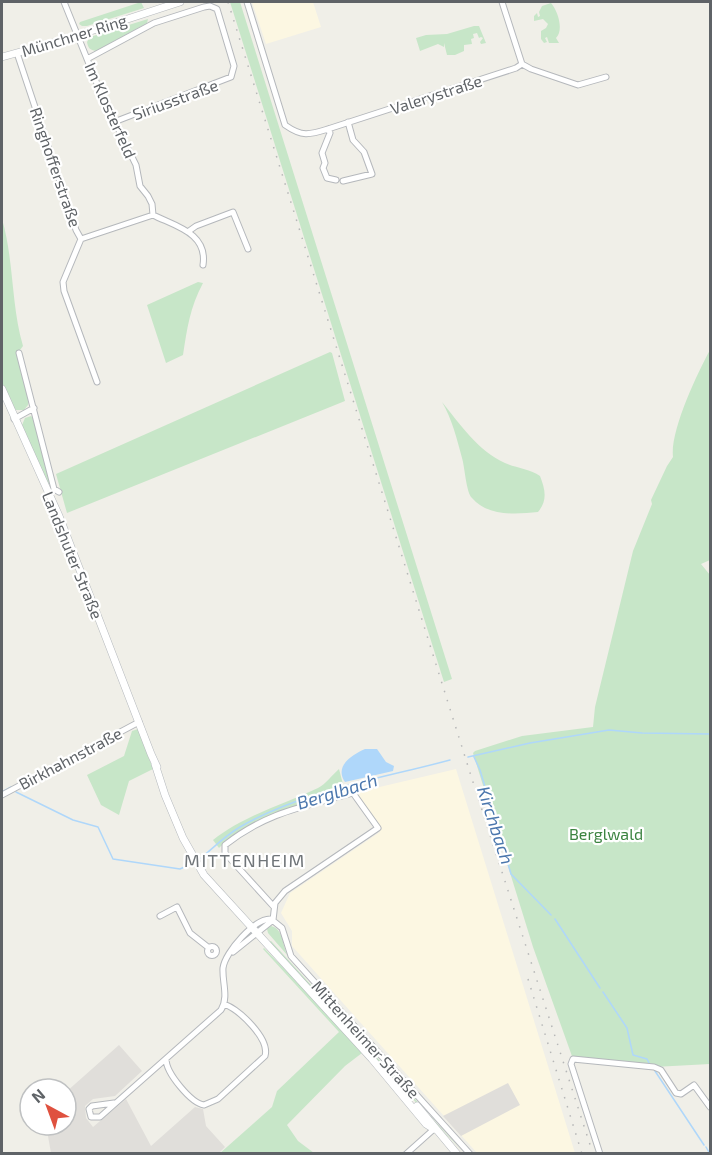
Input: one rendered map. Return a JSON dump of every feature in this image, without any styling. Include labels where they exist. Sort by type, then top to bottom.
[{"type":"main road","name":"Münchner Ring","points":[[2,57],[180,2]]},
{"type":"main road","name":"Landshuter Straße","points":[[2,389],[59,516],[139,722]]},
{"type":"main road","points":[[139,722],[172,803],[176,819],[196,863],[210,883],[254,931]]},
{"type":"main road","name":"Mittenheimer Straße","points":[[254,931],[399,1090],[426,1124],[434,1129],[457,1154]]},
{"type":"street","name":"Im Klosterfeld","points":[[64,2],[102,96],[135,165],[140,186],[152,204],[153,214]]},
{"type":"street","name":"Valerystraße","points":[[247,2],[285,125],[303,134],[328,129],[516,68],[522,64]]},
{"type":"street","points":[[502,2],[522,64],[578,85],[606,77]]},
{"type":"street","name":"Siriusstraße","points":[[87,59],[154,23],[210,6],[218,12],[234,66],[234,74],[229,79],[114,122]]},
{"type":"street","name":"Ringhofferstraße","points":[[17,53],[81,239],[63,282],[64,291],[97,382]]},
{"type":"street","points":[[343,181],[372,174],[364,152],[353,140],[348,122]]},
{"type":"street","points":[[328,129],[330,134],[322,153],[325,163],[323,168],[327,178],[336,180]]},
{"type":"street","points":[[189,231],[196,226],[233,212],[248,249]]},
{"type":"street","points":[[81,239],[153,214],[189,231],[196,238],[204,259],[203,265]]},
{"type":"street","points":[[19,353],[54,489],[59,492]]},
{"type":"street","points":[[14,419],[34,408]]},
{"type":"street","name":"Birkhahnstraße","points":[[2,795],[139,722]]},
{"type":"street","points":[[274,907],[225,853],[225,845],[234,837],[283,812],[311,802],[353,793],[378,828]]},
{"type":"street","points":[[376,817],[378,828]]},
{"type":"street","points":[[114,1103],[221,1010],[224,1004],[223,967],[228,955],[254,931],[273,920],[274,907],[285,891],[378,828]]},
{"type":"street","points":[[160,916],[177,907],[190,933],[209,948],[208,952],[211,956],[217,951],[228,955]]},
{"type":"street","name":"Mittenheimer Straße","points":[[273,920],[282,928],[291,956],[470,1154]]},
{"type":"street","points":[[166,1059],[170,1074],[195,1103],[204,1105],[218,1099],[265,1056],[267,1048],[263,1039],[235,1008],[224,1004]]},
{"type":"street","points":[[600,1154],[572,1064],[573,1059],[654,1067],[661,1070],[676,1093],[681,1094],[694,1085],[711,1107]]},
{"type":"street","points":[[406,1154],[434,1129]]},
{"type":"shaded area","points":[[252,2],[313,2],[321,27],[266,44]]},
{"type":"shaded area","points":[[456,769],[575,1153],[477,1153],[292,946],[292,931],[281,913],[290,893],[380,832],[354,793]]},
{"type":"shaded area","points":[[119,1045],[142,1071],[115,1096],[93,1099],[85,1106],[86,1118],[93,1127],[126,1099],[151,1146],[195,1107],[203,1109],[206,1126],[225,1147],[218,1154],[51,1153],[48,1137],[78,1137],[78,1081]]},
{"type":"shaded area","points":[[508,1083],[520,1105],[461,1136],[443,1116]]},
{"type":"green space","points":[[141,2],[144,8],[87,26],[79,24],[80,22]]},
{"type":"green space","points":[[230,2],[240,2],[452,679],[444,682]]},
{"type":"green space","points":[[551,3],[559,20],[560,30],[556,38],[559,43],[549,43],[547,37],[545,38],[547,42],[544,43],[541,39],[541,31],[548,24],[543,19],[534,21],[537,13],[538,17],[540,16],[542,6]]},
{"type":"green space","points":[[148,19],[147,23],[96,51],[88,46],[87,42],[90,37]]},
{"type":"green space","points":[[479,26],[486,43],[481,44],[483,38],[479,38],[477,33],[473,34],[472,44],[464,45],[464,51],[455,55],[447,55],[444,43],[444,47],[438,44],[420,51],[416,38],[447,34]]},
{"type":"green space","points":[[2,219],[9,250],[16,315],[23,346],[17,354],[29,399],[24,410],[16,410],[11,405],[2,384]]},
{"type":"green space","points":[[198,282],[203,283],[192,309],[183,355],[166,363],[147,305]]},
{"type":"green space","name":"Berglwald","points":[[710,350],[710,560],[701,564],[710,575],[710,1064],[654,1067],[573,1059],[533,947],[473,753],[522,736],[593,727],[595,707],[633,551],[652,504],[651,500],[673,457],[673,446],[680,418]]},
{"type":"green space","points":[[330,352],[345,401],[67,513],[56,474]]},
{"type":"green space","points":[[442,402],[486,452],[505,463],[540,476],[545,494],[538,512],[503,513],[486,508],[472,498],[468,491],[454,429]]},
{"type":"green space","points":[[31,416],[34,419],[51,483],[48,484],[22,425],[25,418]]},
{"type":"green space","points":[[138,729],[153,769],[129,781],[119,815],[101,805],[87,775],[124,756],[132,731]]},
{"type":"green space","points":[[339,769],[345,792],[295,806],[262,819],[232,837],[219,848],[213,840],[251,817],[318,788]]},
{"type":"green space","points":[[271,926],[281,934],[288,956],[268,933],[267,929]]},
{"type":"green space","points":[[271,941],[464,1153],[269,942]]},
{"type":"green space","points":[[264,948],[362,1053],[345,1066],[287,1125],[298,1141],[314,1153],[219,1154],[272,1107],[277,1091],[339,1032]]},
{"type":"water","points":[[365,749],[377,749],[386,762],[394,766],[393,771],[345,782],[342,776],[343,766],[355,754]]},
{"type":"waterway","name":"Berglbach","points":[[468,757],[530,743],[609,730],[710,734]]},
{"type":"waterway","name":"Kirchbach","points":[[474,757],[480,770],[511,874],[551,915]]},
{"type":"waterway","name":"Berglbach","points":[[201,858],[240,827],[290,804],[343,787],[450,760]]},
{"type":"waterway","name":"Berglbach","points":[[2,792],[11,787]]},
{"type":"waterway","name":"Berglbach","points":[[16,792],[73,820],[98,827],[113,859],[180,869],[191,864]]},
{"type":"waterway","name":"Kirchbach","points":[[555,919],[600,988]]},
{"type":"waterway","name":"Kirchbach","points":[[603,992],[627,1028],[633,1055],[647,1059],[649,1063]]},
{"type":"waterway","name":"Kirchbach","points":[[655,1071],[704,1145]]},
{"type":"waterway","name":"Kirchbach","points":[[706,1147],[710,1154]]},
{"type":"railway","points":[[228,2],[472,779],[593,1154]]},
{"type":"railway","points":[[528,979],[582,1154]]},
{"type":"district","name":"MITTENHEIM","points":[[245,860]]}]
